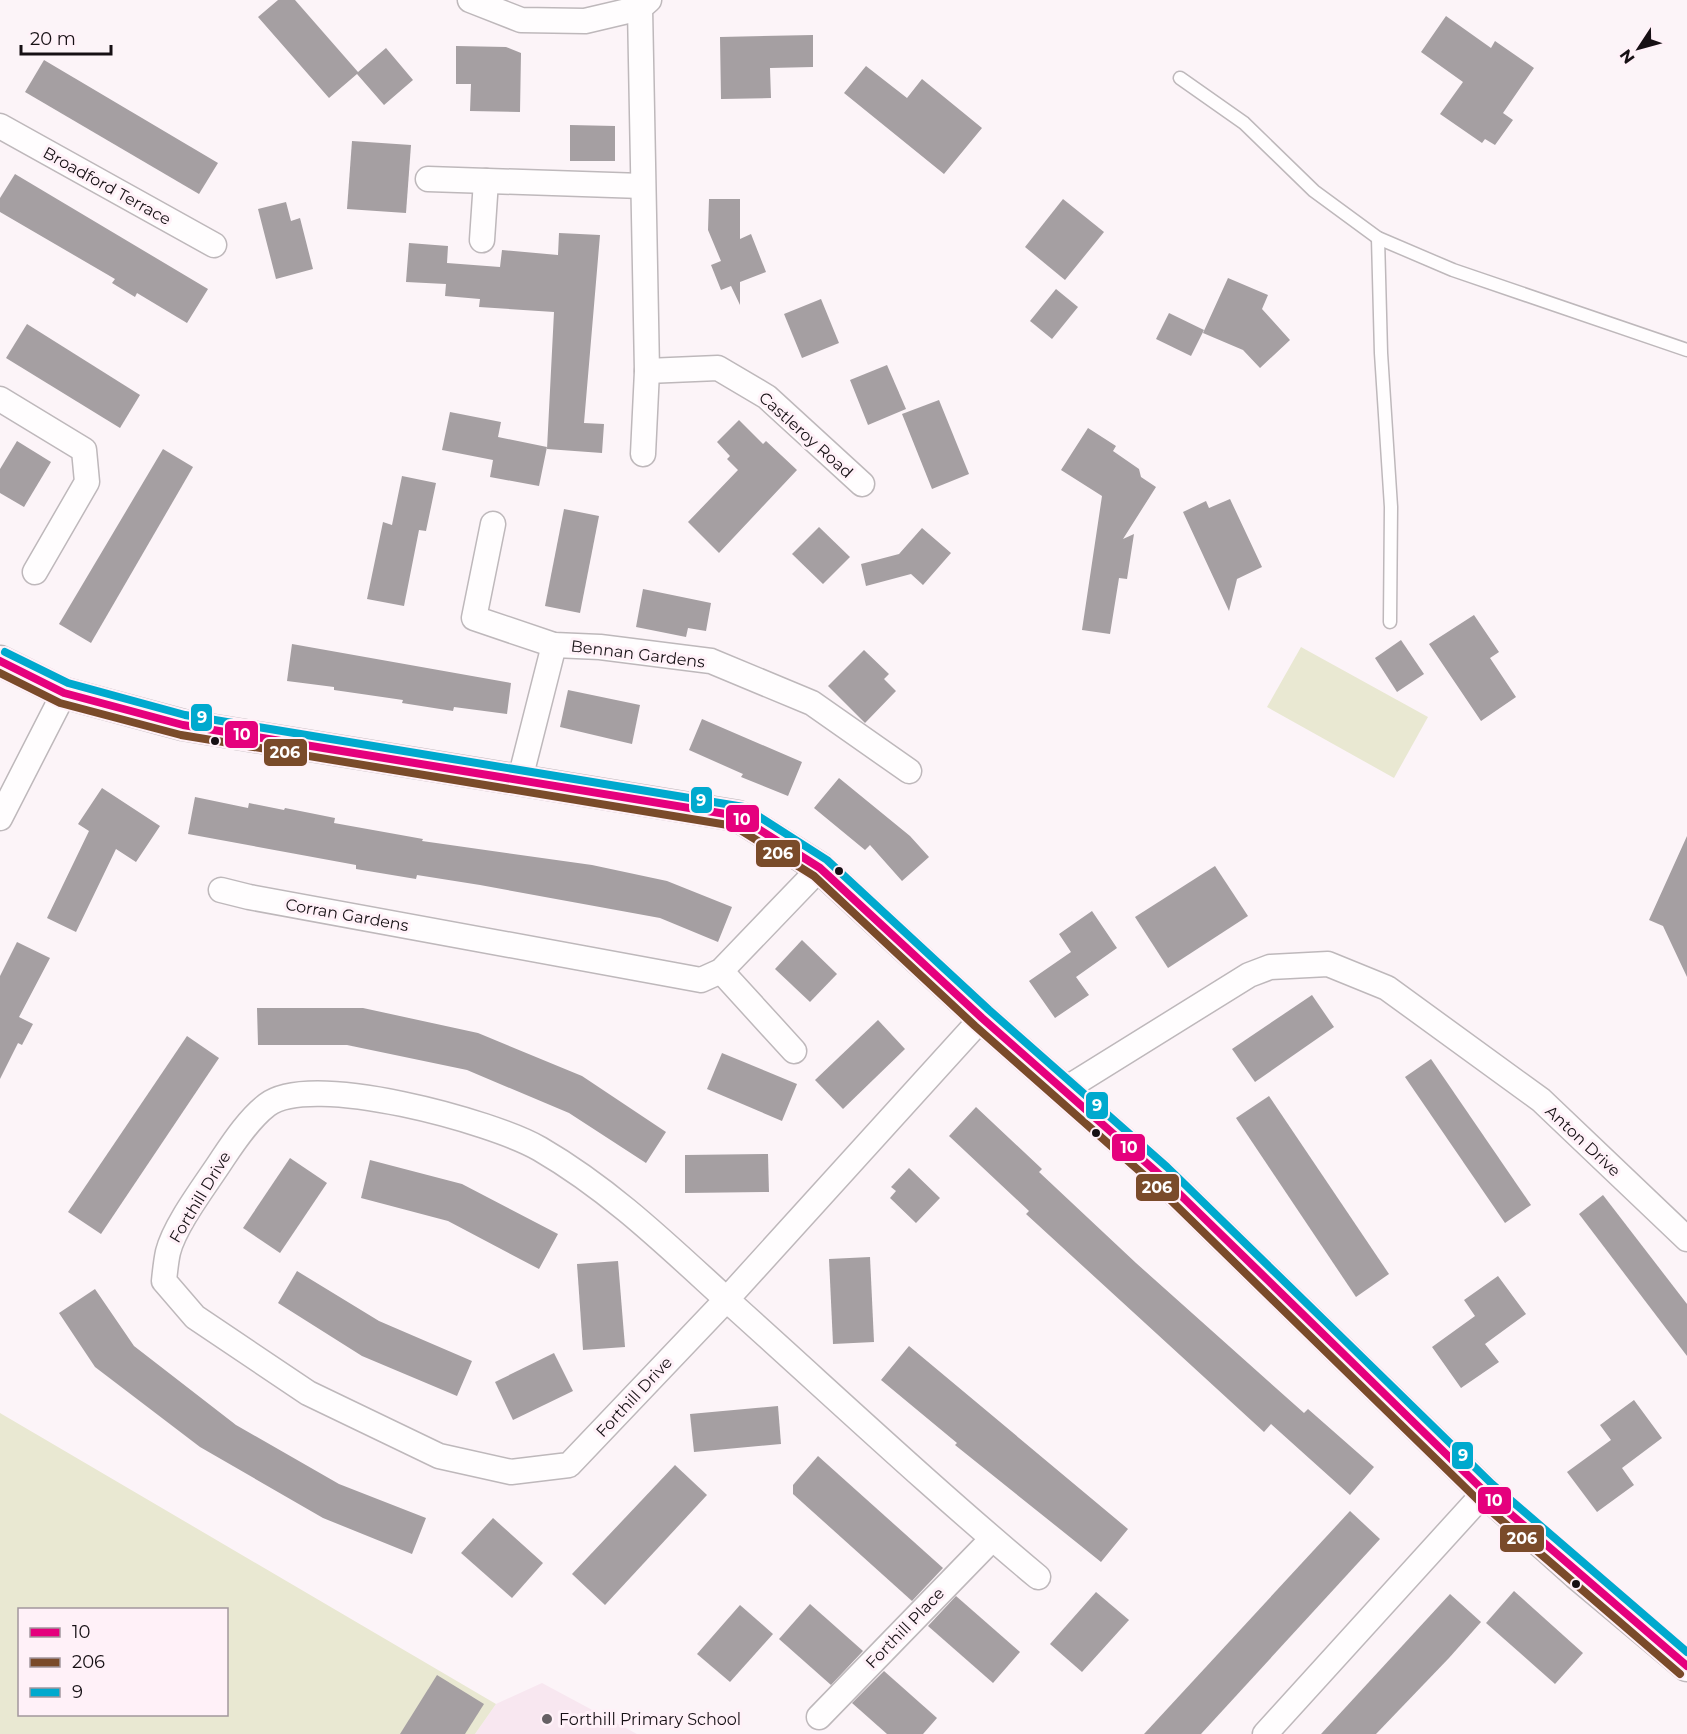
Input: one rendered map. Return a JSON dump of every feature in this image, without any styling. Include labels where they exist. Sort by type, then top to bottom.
[{"type":"street","points":[[470,0],[521,20],[585,21],[645,4],[642,186],[647,371],[643,454]]},
{"type":"street","name":"Broadford Terrace","points":[[0,126],[214,245]]},
{"type":"street","points":[[428,179],[642,186]]},
{"type":"street","points":[[482,240],[486,181]]},
{"type":"street","name":"Castleroy Road","points":[[647,371],[718,368],[767,397],[862,484]]},
{"type":"street","points":[[0,399],[84,450],[87,482],[35,573]]},
{"type":"street","name":"Bennan Gardens","points":[[493,525],[474,618],[554,645],[600,647],[711,661],[812,703],[909,771]]},
{"type":"street","name":"Bennan Gardens","points":[[520,779],[554,645]]},
{"type":"street","points":[[0,661],[64,693],[183,725],[738,816],[820,868],[982,1018],[1160,1175],[1485,1492],[1577,1574],[1687,1666]]},
{"type":"street","points":[[0,818],[64,693]]},
{"type":"street","points":[[794,1051],[721,972],[820,868]]},
{"type":"street","name":"Corran Gardens","points":[[221,890],[701,980],[721,972]]},
{"type":"street","name":"Anton Drive","points":[[1064,1090],[1249,975],[1270,967],[1328,964],[1388,988],[1540,1100],[1687,1239]]},
{"type":"street","name":"Forthill Drive","points":[[982,1018],[726,1299],[569,1465],[511,1472],[439,1455],[308,1393],[195,1317],[164,1281],[168,1250],[194,1202],[236,1139],[268,1103],[299,1094],[353,1094],[441,1112],[538,1147],[627,1208],[726,1299],[992,1539],[1038,1577]]},
{"type":"street","points":[[1265,1734],[1485,1492]]},
{"type":"street","name":"Forthill Place","points":[[819,1717],[992,1539]]},
{"type":"lane","points":[[1180,78],[1244,123],[1314,191],[1378,237],[1453,270],[1687,350]]},
{"type":"lane","points":[[1378,237],[1381,353],[1391,507],[1390,622]]},
{"type":"shaded area","name":"Forthill Primary School","points":[[542,1683],[637,1734],[475,1734],[496,1704]]},
{"type":"green space","points":[[1301,647],[1428,717],[1394,778],[1267,707]]},
{"type":"green space","points":[[0,1413],[496,1704],[475,1734],[0,1734]]},
{"type":"building","points":[[278,0],[295,0],[358,72],[386,48],[413,80],[384,105],[357,74],[329,98],[258,17]]},
{"type":"building","points":[[1446,16],[1491,48],[1495,41],[1534,68],[1503,113],[1513,120],[1495,145],[1485,139],[1482,143],[1440,114],[1463,82],[1421,52]]},
{"type":"building","points":[[813,35],[813,67],[770,68],[771,98],[721,99],[720,37]]},
{"type":"building","points":[[456,46],[506,47],[521,53],[520,112],[470,111],[471,84],[456,84]]},
{"type":"building","points":[[44,60],[218,163],[199,194],[25,92]]},
{"type":"building","points":[[866,66],[907,98],[922,79],[982,128],[944,174],[844,93]]},
{"type":"building","points":[[570,125],[615,126],[615,161],[570,161]]},
{"type":"building","points":[[352,141],[411,145],[406,213],[347,209]]},
{"type":"building","points":[[15,174],[208,289],[187,323],[137,293],[135,297],[112,283],[115,279],[0,212],[0,198]]},
{"type":"building","points":[[709,199],[740,199],[740,239],[751,234],[766,272],[740,282],[740,305],[731,286],[721,290],[711,265],[721,261],[708,230]]},
{"type":"building","points":[[1063,199],[1104,232],[1065,280],[1025,247]]},
{"type":"building","points":[[286,202],[291,221],[300,218],[313,269],[276,279],[258,209]]},
{"type":"building","points":[[559,233],[600,235],[584,423],[604,424],[602,453],[547,449],[554,312],[479,307],[480,299],[445,296],[446,284],[406,282],[409,243],[448,246],[447,263],[500,267],[502,250],[558,255]]},
{"type":"building","points":[[1228,278],[1268,295],[1262,309],[1290,340],[1260,368],[1243,350],[1203,333]]},
{"type":"building","points":[[1056,289],[1078,307],[1052,339],[1030,321]]},
{"type":"building","points":[[821,299],[839,343],[802,358],[784,314]]},
{"type":"building","points":[[1169,313],[1204,330],[1191,356],[1156,339]]},
{"type":"building","points":[[27,324],[140,395],[120,428],[6,358]]},
{"type":"building","points":[[887,365],[906,409],[868,425],[850,380]]},
{"type":"building","points":[[939,400],[969,474],[932,489],[902,414]]},
{"type":"building","points":[[450,412],[501,422],[498,437],[547,447],[539,486],[490,477],[493,460],[442,450]]},
{"type":"building","points":[[739,420],[763,444],[766,441],[797,470],[719,553],[688,522],[738,470],[727,459],[730,456],[717,442]]},
{"type":"building","points":[[1088,428],[1116,446],[1113,451],[1139,469],[1141,477],[1156,487],[1123,539],[1134,534],[1127,579],[1119,578],[1110,634],[1082,630],[1102,496],[1061,470]]},
{"type":"building","points":[[17,441],[51,462],[24,507],[0,493],[0,469]]},
{"type":"building","points":[[163,449],[193,467],[91,643],[59,624]]},
{"type":"building","points":[[402,476],[436,483],[426,531],[419,530],[404,606],[367,599],[383,522],[392,525]]},
{"type":"building","points":[[1230,499],[1262,567],[1237,579],[1229,611],[1183,512],[1206,501],[1209,508]]},
{"type":"building","points":[[564,509],[599,516],[580,613],[545,606]]},
{"type":"building","points":[[819,527],[850,557],[823,584],[792,554]]},
{"type":"building","points":[[922,528],[951,553],[923,585],[911,574],[866,586],[861,564],[899,554]]},
{"type":"building","points":[[643,589],[711,603],[706,631],[688,628],[686,637],[636,627]]},
{"type":"building","points":[[1474,615],[1499,652],[1490,658],[1516,697],[1481,721],[1429,644]]},
{"type":"building","points":[[1401,640],[1424,674],[1397,692],[1375,658]]},
{"type":"building","points":[[292,644],[511,683],[507,714],[454,707],[453,711],[402,703],[403,700],[334,690],[334,687],[287,681]]},
{"type":"building","points":[[864,650],[889,674],[884,679],[896,691],[865,723],[828,686]]},
{"type":"building","points":[[568,690],[640,705],[632,744],[560,727]]},
{"type":"building","points":[[702,719],[802,762],[788,796],[741,777],[743,774],[689,750]]},
{"type":"building","points":[[839,778],[910,836],[929,857],[902,881],[870,845],[865,850],[814,808]]},
{"type":"building","points":[[102,788],[160,826],[136,862],[116,849],[76,932],[47,918],[89,831],[78,824]]},
{"type":"building","points":[[195,797],[248,808],[249,803],[284,810],[285,808],[335,818],[334,823],[423,839],[422,841],[592,865],[667,881],[732,907],[718,942],[660,918],[480,885],[417,875],[416,879],[356,869],[356,865],[188,834]]},
{"type":"building","points":[[1687,836],[1687,977],[1663,926],[1649,920]]},
{"type":"building","points":[[1215,866],[1248,916],[1168,968],[1135,917]]},
{"type":"building","points":[[1092,911],[1117,948],[1076,977],[1089,995],[1055,1018],[1029,981],[1071,952],[1059,934]]},
{"type":"building","points":[[802,940],[837,974],[810,1002],[775,969]]},
{"type":"building","points":[[17,942],[50,958],[19,1017],[33,1024],[22,1045],[18,1043],[0,1079],[0,976]]},
{"type":"building","points":[[1312,995],[1334,1027],[1255,1082],[1232,1049]]},
{"type":"building","points":[[257,1008],[363,1008],[478,1033],[582,1076],[666,1132],[646,1163],[569,1113],[467,1070],[347,1045],[258,1045]]},
{"type":"building","points":[[878,1020],[905,1049],[843,1109],[815,1080]]},
{"type":"building","points":[[187,1036],[219,1058],[101,1234],[68,1212]]},
{"type":"building","points":[[722,1053],[797,1084],[782,1121],[707,1089]]},
{"type":"building","points":[[1431,1059],[1531,1205],[1505,1223],[1405,1077]]},
{"type":"building","points":[[1269,1096],[1389,1274],[1356,1297],[1236,1118]]},
{"type":"building","points":[[976,1107],[1042,1169],[1039,1172],[1136,1263],[1304,1413],[1308,1409],[1374,1467],[1350,1495],[1271,1424],[1264,1432],[1026,1214],[1029,1211],[949,1136]]},
{"type":"building","points":[[768,1154],[769,1192],[685,1193],[685,1155]]},
{"type":"building","points":[[290,1158],[327,1183],[280,1253],[243,1228]]},
{"type":"building","points":[[370,1160],[462,1184],[558,1234],[539,1269],[448,1221],[361,1198]]},
{"type":"building","points":[[909,1168],[940,1198],[916,1223],[890,1198],[896,1191],[891,1187]]},
{"type":"building","points":[[1603,1195],[1687,1304],[1687,1356],[1579,1214]]},
{"type":"building","points":[[870,1257],[874,1342],[833,1344],[829,1259]]},
{"type":"building","points":[[618,1261],[625,1347],[583,1350],[577,1264]]},
{"type":"building","points":[[297,1271],[379,1321],[472,1361],[457,1396],[362,1356],[278,1303]]},
{"type":"building","points":[[1498,1276],[1526,1314],[1485,1344],[1499,1362],[1461,1388],[1432,1347],[1475,1316],[1464,1300]]},
{"type":"building","points":[[95,1289],[134,1346],[236,1425],[339,1484],[426,1518],[412,1554],[323,1518],[200,1447],[95,1367],[59,1313]]},
{"type":"building","points":[[909,1346],[1128,1529],[1101,1562],[955,1445],[957,1443],[881,1380]]},
{"type":"building","points":[[554,1353],[573,1391],[513,1420],[495,1382]]},
{"type":"building","points":[[1634,1400],[1662,1438],[1622,1468],[1634,1485],[1597,1512],[1567,1472],[1611,1440],[1600,1425]]},
{"type":"building","points":[[778,1406],[781,1444],[694,1452],[690,1414]]},
{"type":"building","points":[[818,1456],[943,1568],[912,1601],[793,1494],[793,1485]]},
{"type":"building","points":[[675,1465],[707,1495],[605,1605],[572,1574]]},
{"type":"building","points":[[1350,1511],[1380,1539],[1201,1734],[1144,1734]]},
{"type":"building","points":[[493,1518],[543,1563],[512,1598],[461,1553]]},
{"type":"building","points":[[1514,1591],[1583,1653],[1555,1684],[1486,1623]]},
{"type":"building","points":[[1096,1592],[1129,1620],[1082,1672],[1050,1644]]},
{"type":"building","points":[[1450,1594],[1481,1622],[1449,1658],[1376,1734],[1321,1734]]},
{"type":"building","points":[[956,1596],[1020,1652],[993,1683],[928,1626]]},
{"type":"building","points":[[810,1604],[863,1651],[831,1685],[779,1639]]},
{"type":"building","points":[[740,1605],[773,1634],[730,1682],[697,1654]]},
{"type":"building","points":[[884,1671],[937,1718],[923,1734],[887,1734],[852,1703]]},
{"type":"building","points":[[437,1675],[484,1704],[465,1734],[400,1734]]},
{"type":"transit line","name":"9","points":[[5,652],[68,683],[185,715],[744,807],[827,860],[989,1010],[1167,1167],[1492,1484],[1687,1652]]},
{"type":"transit line","name":"10","points":[[0,661],[64,693],[183,725],[738,816],[820,868],[982,1018],[1160,1175],[1485,1492],[1687,1666]]},
{"type":"transit line","name":"206","points":[[0,673],[60,703],[181,735],[734,826],[814,876],[975,1026],[1153,1183],[1478,1500],[1680,1674]]},
{"type":"place","name":"Forthill Primary School","points":[[547,1719]]}]
